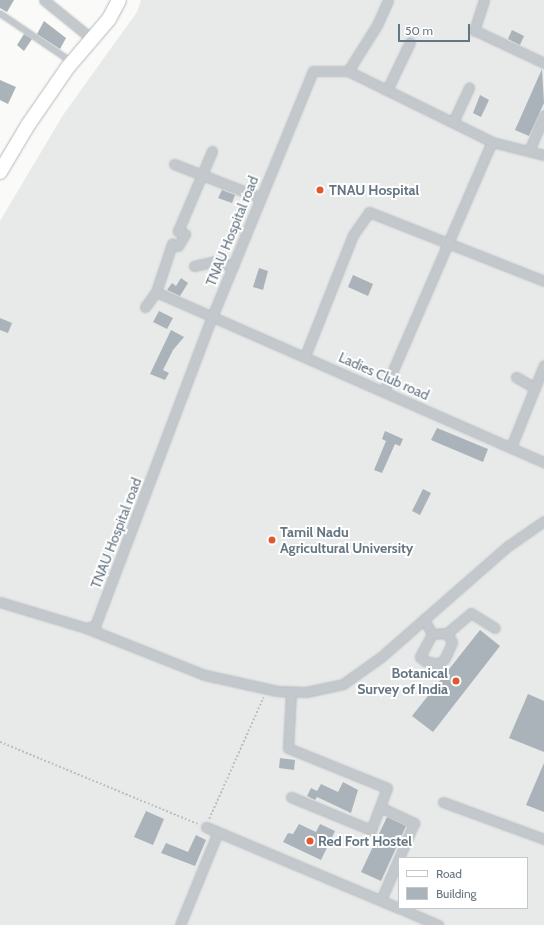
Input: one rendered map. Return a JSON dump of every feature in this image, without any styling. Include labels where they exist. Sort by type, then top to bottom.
[{"type":"main road","points":[[0,172],[28,125],[72,62],[92,39],[117,1]]},
{"type":"street","points":[[44,0],[92,39]]},
{"type":"street","points":[[348,71],[377,25],[388,0]]},
{"type":"street","points":[[484,0],[474,30],[544,62]]},
{"type":"street","points":[[387,90],[410,42]]},
{"type":"street","name":"TNAU Hospital road","points":[[86,628],[95,626],[212,317],[313,71],[348,71],[492,142],[544,155]]},
{"type":"street","points":[[453,122],[469,88]]},
{"type":"street","points":[[529,151],[544,116]]},
{"type":"street","points":[[384,391],[492,142]]},
{"type":"street","points":[[145,307],[156,292],[172,244],[178,246],[184,234],[178,231],[212,151]]},
{"type":"street","points":[[174,164],[261,198]]},
{"type":"street","points":[[305,356],[353,235],[369,212],[544,281]]},
{"type":"street","points":[[194,266],[215,261],[233,266]]},
{"type":"street","name":"Ladies Club road","points":[[156,292],[544,462]]},
{"type":"street","points":[[511,447],[544,364]]},
{"type":"street","points":[[516,377],[535,388]]},
{"type":"street","points":[[0,602],[86,628],[205,675],[266,688],[291,692],[306,692],[343,684],[381,657],[508,546],[544,521]]},
{"type":"street","points":[[432,634],[447,633],[471,613],[494,628]]},
{"type":"street","points":[[424,619],[432,634]]},
{"type":"street","points":[[432,634],[420,657],[439,664],[452,642],[447,633]]},
{"type":"street","points":[[291,692],[288,748],[387,788],[371,830],[291,797]]},
{"type":"street","points":[[443,802],[544,839]]},
{"type":"street","points":[[380,807],[414,823],[399,857]]},
{"type":"street","points":[[206,827],[398,908]]},
{"type":"street","points":[[180,925],[218,832]]},
{"type":"street","points":[[381,900],[398,860]]},
{"type":"street","points":[[401,909],[438,925]]},
{"type":"lane","points":[[0,13],[72,62]]},
{"type":"path","points":[[0,742],[206,827],[266,688]]},
{"type":"shaded area","name":"Tamil Nadu Agricultural University","points":[[141,0],[544,0],[544,925],[0,925],[0,221],[63,115],[137,12]]},
{"type":"building","points":[[0,0],[14,0],[7,12],[0,8]]},
{"type":"building","points":[[44,21],[66,38],[60,49],[37,34]]},
{"type":"building","points":[[512,30],[524,36],[520,45],[508,39]]},
{"type":"building","points":[[24,34],[32,39],[24,51],[17,45]]},
{"type":"building","points":[[542,69],[544,103],[529,136],[515,130]]},
{"type":"building","points":[[0,80],[16,87],[8,104],[0,100]]},
{"type":"building","points":[[480,95],[489,100],[481,117],[473,113]]},
{"type":"building","points":[[222,190],[235,195],[232,203],[218,198]]},
{"type":"building","points":[[259,268],[268,271],[263,290],[253,287]]},
{"type":"building","points":[[353,275],[373,284],[368,296],[348,287]]},
{"type":"building","points":[[181,278],[188,283],[180,296],[167,290],[172,283],[176,286]]},
{"type":"building","points":[[159,311],[173,318],[167,329],[153,322]]},
{"type":"building","points":[[0,318],[12,323],[8,333],[0,330]]},
{"type":"building","points":[[171,330],[184,337],[173,350],[163,370],[169,373],[165,380],[150,374]]},
{"type":"building","points":[[437,428],[488,449],[483,462],[431,440]]},
{"type":"building","points":[[385,431],[403,439],[400,446],[395,444],[382,473],[374,470],[386,441],[382,439]]},
{"type":"building","points":[[423,489],[431,493],[420,515],[412,511]]},
{"type":"building","name":"Botanical Survey of India","points":[[480,630],[500,646],[433,732],[412,716]]},
{"type":"building","points":[[528,694],[544,701],[544,752],[509,738]]},
{"type":"building","points":[[280,758],[295,760],[294,770],[279,768]]},
{"type":"building","points":[[544,763],[544,812],[526,805]]},
{"type":"building","points":[[343,782],[358,790],[351,813],[317,797],[315,800],[307,796],[311,788],[317,791],[321,784],[338,792]]},
{"type":"building","points":[[146,811],[164,819],[153,845],[134,837]]},
{"type":"building","points":[[387,817],[406,826],[381,881],[361,872]]},
{"type":"building","points":[[299,824],[316,832],[320,824],[335,831],[321,860],[283,842],[288,833],[293,834]]},
{"type":"building","points":[[196,835],[206,840],[195,866],[161,853],[166,843],[188,852]]},
{"type":"place","name":"TNAU Hospital","points":[[320,190]]},
{"type":"place","name":"Tamil Nadu Agricultural University","points":[[272,540]]},
{"type":"place","name":"Botanical Survey of India","points":[[456,681]]},
{"type":"place","name":"Red Fort Hostel","points":[[310,841]]}]
